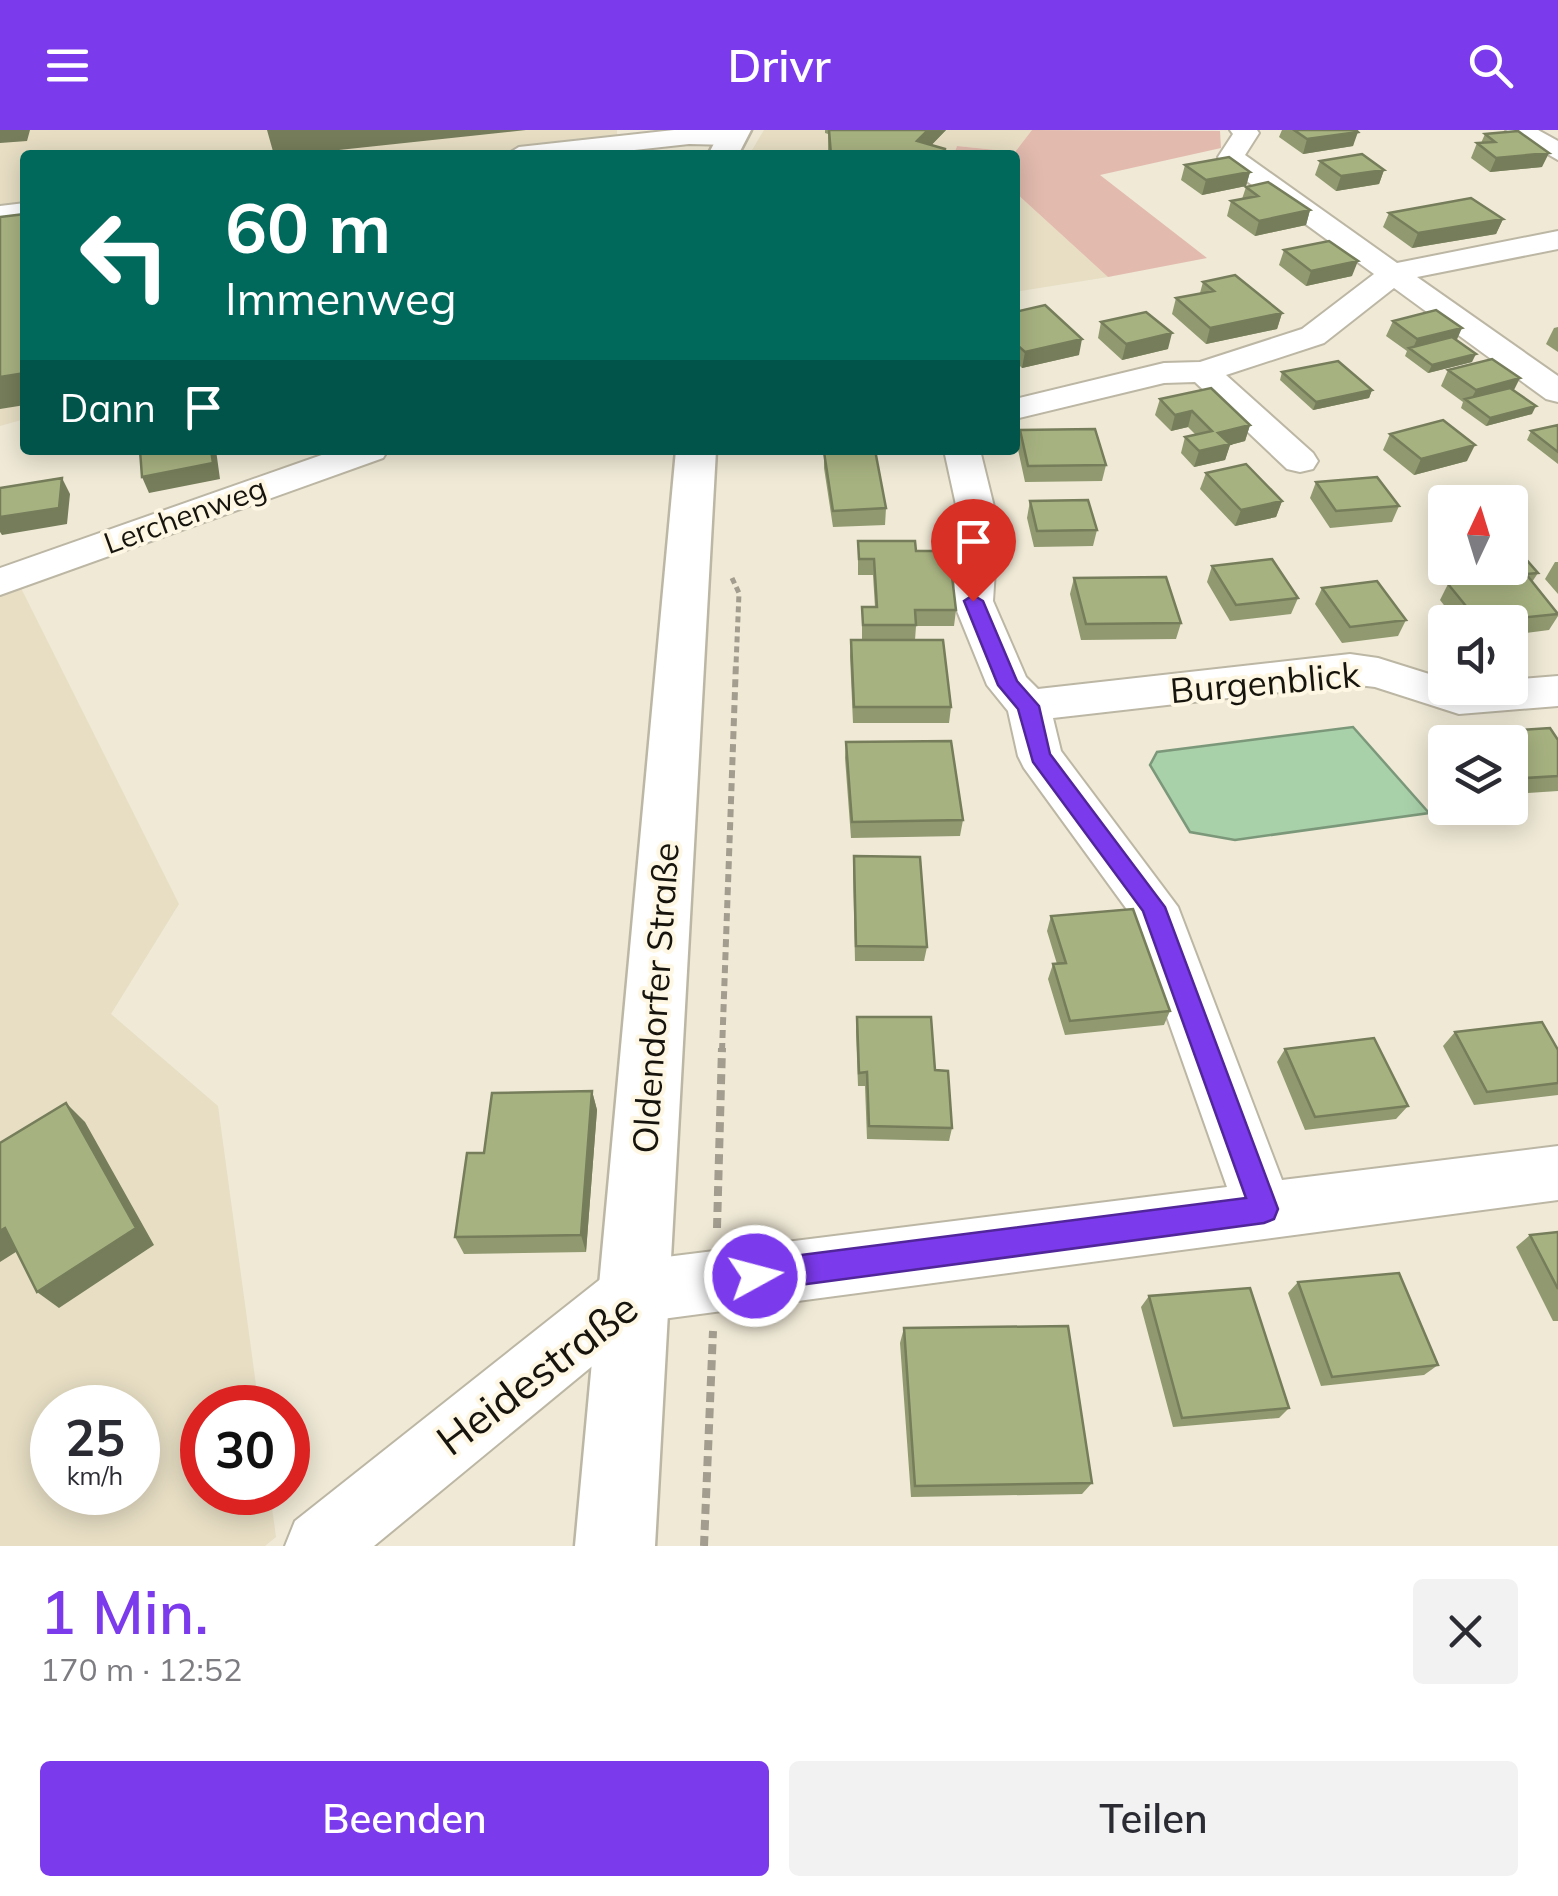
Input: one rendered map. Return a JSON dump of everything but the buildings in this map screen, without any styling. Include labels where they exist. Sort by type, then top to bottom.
[{"type":"main road","name":"Oldendorfer Straße","points":[[615,1546],[696,455]]},
{"type":"street","points":[[1243,130],[1246,133],[1231,158],[1558,392]]},
{"type":"street","points":[[1519,130],[1558,152]]},
{"type":"street","points":[[563,150],[689,136],[729,141]]},
{"type":"street","points":[[1020,407],[1164,373],[1203,372],[1314,336],[1394,272],[1558,240]]},
{"type":"street","points":[[1203,372],[1300,461]]},
{"type":"street","name":"Lerchenweg","points":[[0,582],[356,455]]},
{"type":"street","points":[[963,455],[978,523],[973,601],[1008,685],[1028,706],[1040,756],[1153,907],[1264,1209]]},
{"type":"street","name":"Burgenblick","points":[[1028,706],[1350,669],[1378,672],[1458,698],[1558,691]]},
{"type":"street","name":"Heidestraße","points":[[320,1546],[634,1292],[1558,1173]]},
{"type":"path","points":[[704,1546],[739,593],[731,576]]},
{"type":"shaded area","points":[[0,130],[617,130],[617,138],[519,150],[20,150],[20,420],[0,426]]},
{"type":"shaded area","points":[[764,130],[1032,130],[1017,150],[957,146],[956,150],[752,150]]},
{"type":"shaded area","points":[[1032,130],[1220,131],[1221,148],[1100,175],[1207,258],[1108,277],[1020,197],[1020,150],[1017,150]]},
{"type":"shaded area","points":[[957,146],[996,150],[956,150]]},
{"type":"shaded area","points":[[1020,197],[1108,277],[1020,291]]},
{"type":"shaded area","points":[[20,586],[179,904],[111,1014],[218,1106],[256,1385],[180,1385],[180,1515],[273,1515],[276,1537],[265,1546],[0,1546],[0,593]]},
{"type":"shaded area","points":[[1353,727],[1428,813],[1235,840],[1190,832],[1150,765],[1157,752]]},
{"type":"route","points":[[755,1276],[1264,1209],[1153,907],[1040,756],[1028,706],[1008,685],[973,601]]}]
